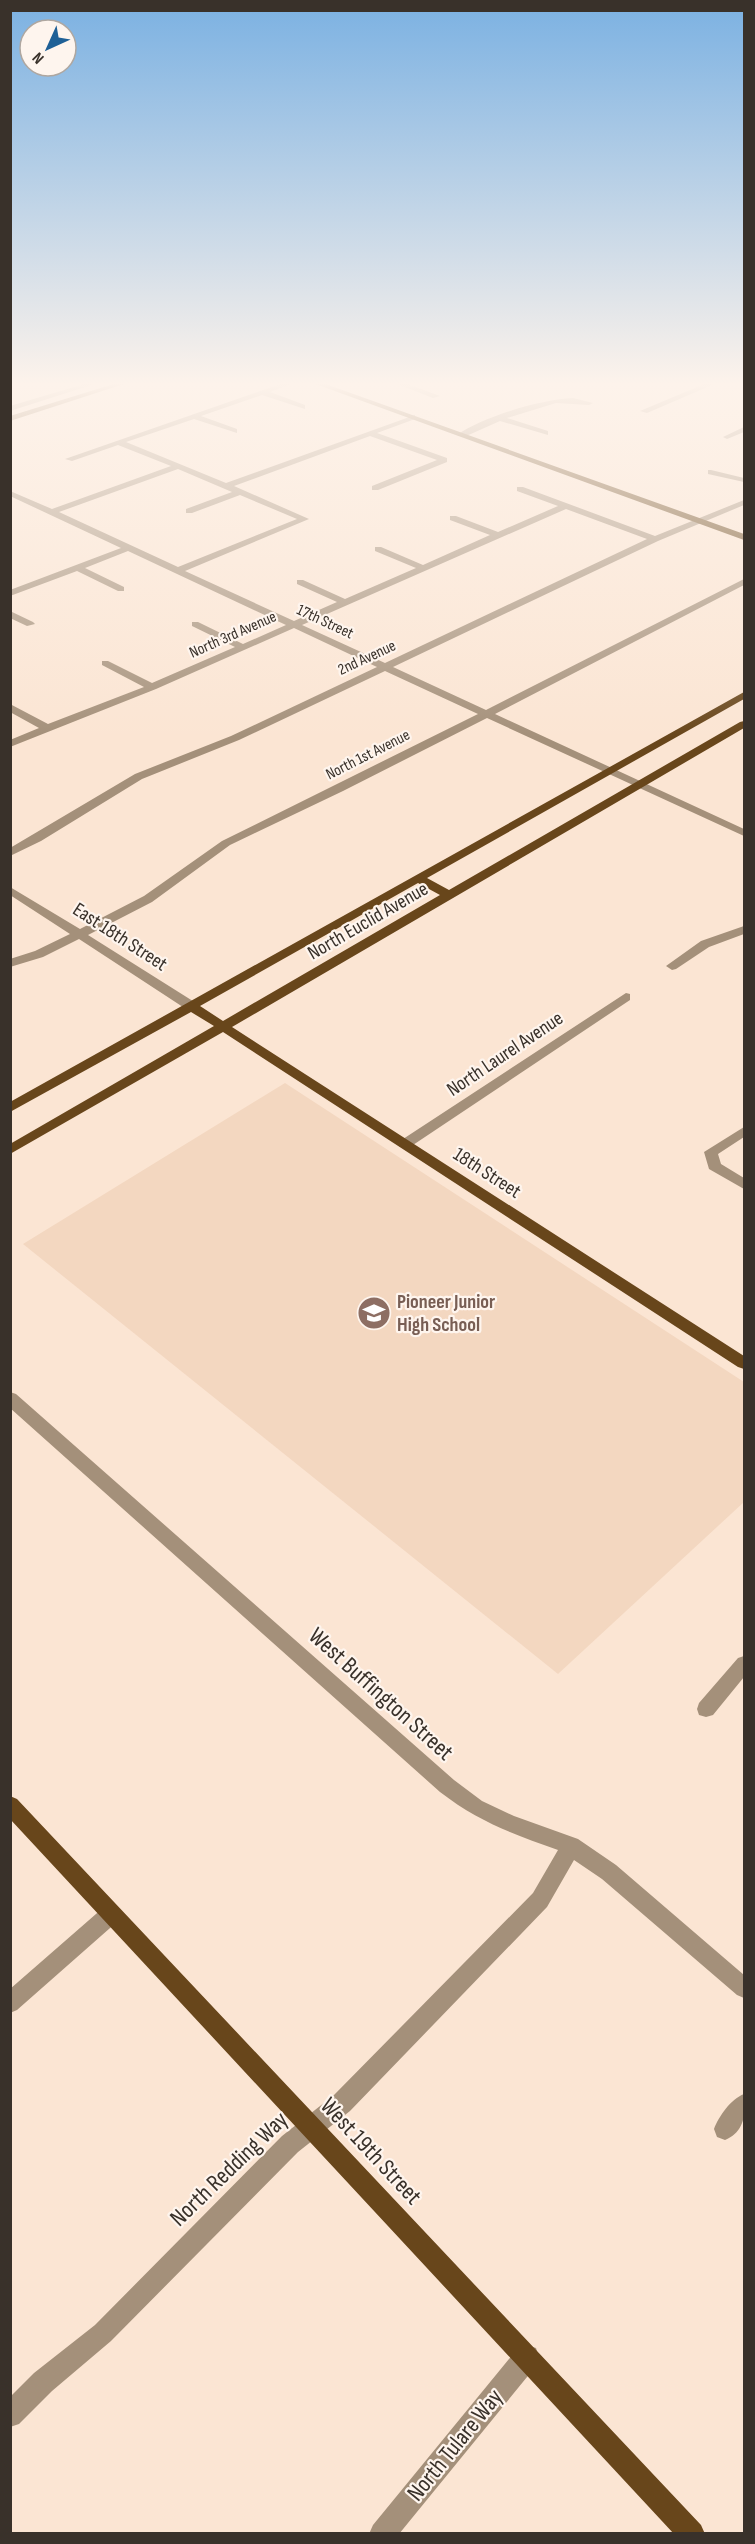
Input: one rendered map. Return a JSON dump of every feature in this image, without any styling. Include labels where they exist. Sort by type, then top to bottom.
[{"type":"main road","points":[[644,501],[744,537]]},
{"type":"main road","name":"North Euclid Avenue","points":[[10,1108],[744,695]]},
{"type":"main road","name":"North Euclid Avenue","points":[[10,1150],[744,724]]},
{"type":"main road","points":[[417,878],[450,896]]},
{"type":"main road","name":"East 18th Street","points":[[191,1006],[208,1017]]},
{"type":"main road","name":"18th Street","points":[[208,1017],[744,1363]]},
{"type":"main road","name":"West 19th Street","points":[[10,1805],[692,2534]]},
{"type":"street","name":"17th Street","points":[[27,501],[744,833]]},
{"type":"street","points":[[52,512],[83,501]]},
{"type":"street","points":[[189,511],[217,501]]},
{"type":"street","points":[[177,571],[305,519],[261,501]]},
{"type":"street","points":[[551,501],[655,539]]},
{"type":"street","name":"2nd Avenue","points":[[10,854],[44,838],[111,791],[186,756],[235,738],[655,539],[744,502]]},
{"type":"street","name":"North 3rd Avenue","points":[[10,744],[152,687],[565,506]]},
{"type":"street","points":[[453,518],[497,536]]},
{"type":"street","points":[[10,593],[128,548]]},
{"type":"street","points":[[378,549],[423,568]]},
{"type":"street","points":[[76,567],[121,589]]},
{"type":"street","points":[[300,582],[344,602]]},
{"type":"street","name":"North 1st Avenue","points":[[10,963],[39,954],[148,898],[226,843],[487,714],[744,582]]},
{"type":"street","points":[[10,615],[30,624]]},
{"type":"street","points":[[195,624],[242,647]]},
{"type":"street","points":[[105,663],[152,687]]},
{"type":"street","points":[[10,707],[47,728]]},
{"type":"street","name":"East 18th Street","points":[[10,890],[191,1006]]},
{"type":"street","points":[[672,966],[705,944],[744,930]]},
{"type":"street","name":"North Laurel Avenue","points":[[405,1144],[626,997]]},
{"type":"street","points":[[744,1131],[711,1152],[714,1166],[744,1184]]},
{"type":"street","name":"West Buffington Street","points":[[10,1398],[447,1786],[475,1807],[508,1823],[571,1846],[609,1872],[744,1988]]},
{"type":"street","points":[[706,1709],[744,1664]]},
{"type":"street","name":"North Redding Way","points":[[10,2415],[43,2382],[103,2332],[290,2144],[342,2103],[540,1900],[571,1846]]},
{"type":"street","points":[[10,2003],[111,1914]]},
{"type":"street","points":[[725,2129],[744,2105]]},
{"type":"street","name":"North Tulare Way","points":[[382,2534],[527,2356]]},
{"type":"shaded area","name":"Pioneer Junior High School","points":[[285,1083],[744,1382],[744,1502],[558,1674],[23,1244]]},
{"type":"place","name":"Pioneer Junior High School","points":[[374,1313]]}]
